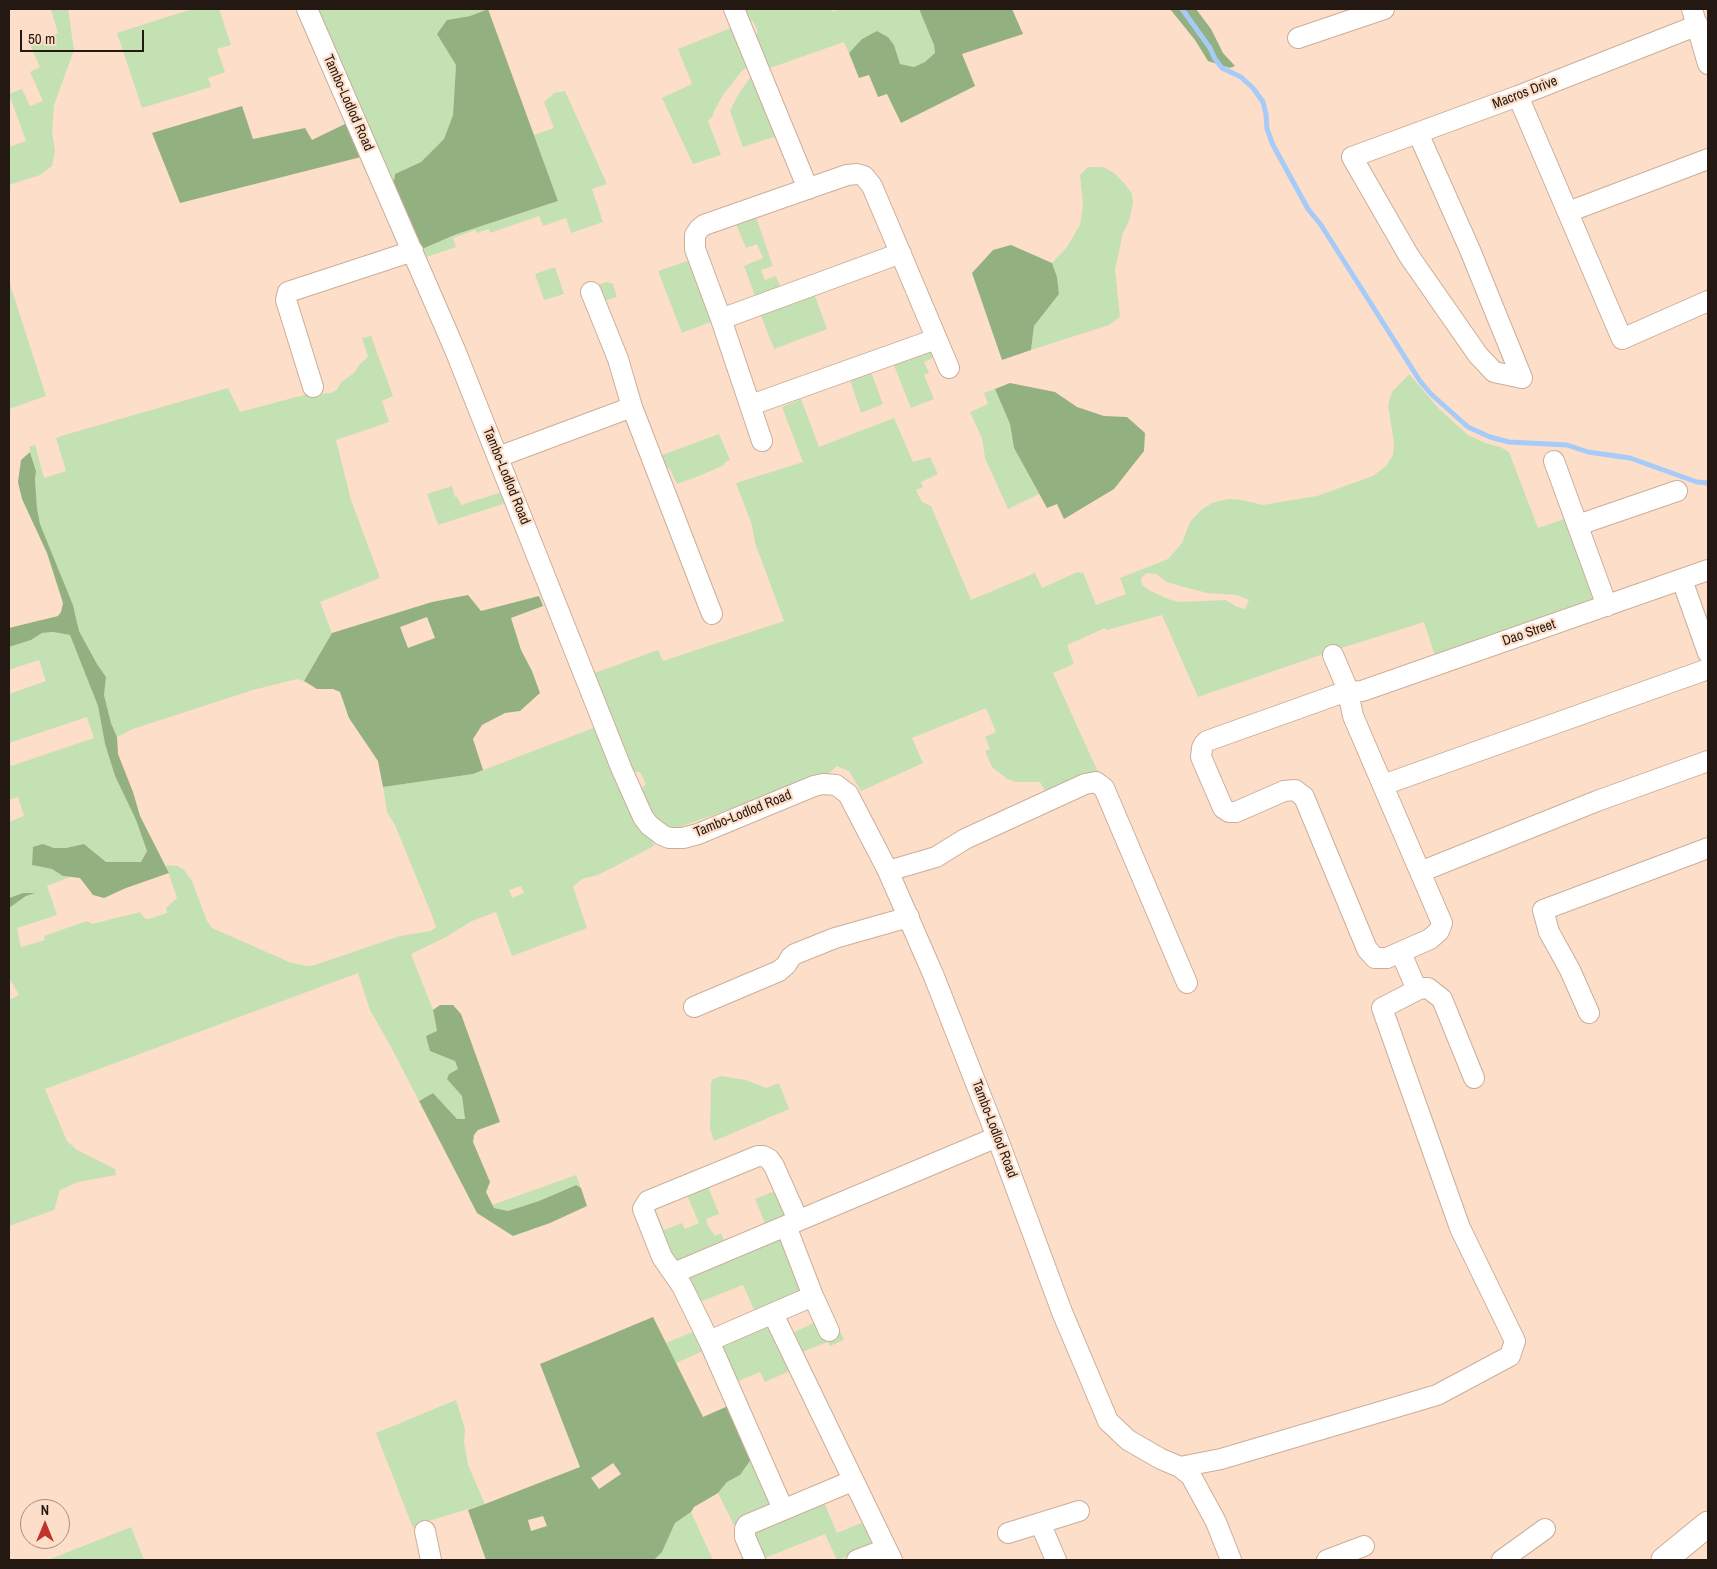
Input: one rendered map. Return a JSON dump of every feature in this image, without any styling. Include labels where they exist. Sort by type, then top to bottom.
[{"type":"main road","points":[[1664,1560],[1708,1524]]},
{"type":"street","name":"Tambo-Lodlod Road","points":[[307,9],[414,251],[637,804],[649,825],[668,842],[698,834],[809,787],[823,784],[836,785],[851,797],[909,917],[997,1137],[1062,1312],[1108,1421],[1128,1440],[1161,1459],[1180,1467],[1192,1476],[1216,1522],[1231,1560]]},
{"type":"street","points":[[734,9],[808,189]]},
{"type":"street","points":[[1298,38],[1384,9]]},
{"type":"street","points":[[1700,27],[1708,64]]},
{"type":"street","name":"Macros Drive","points":[[1418,133],[1470,250],[1522,378],[1494,372],[1478,355],[1409,256],[1352,157],[1700,27]]},
{"type":"street","points":[[1518,96],[1622,339],[1708,301]]},
{"type":"street","points":[[1568,212],[1708,159]]},
{"type":"street","points":[[762,441],[695,249],[695,235],[704,225],[852,174],[864,176],[872,186],[949,368]]},
{"type":"street","points":[[313,387],[286,300],[288,292],[414,251]]},
{"type":"street","points":[[721,319],[901,253]]},
{"type":"street","points":[[591,292],[618,359],[632,407],[712,614]]},
{"type":"street","points":[[750,405],[936,340]]},
{"type":"street","points":[[498,457],[632,407]]},
{"type":"street","points":[[1554,462],[1607,606]]},
{"type":"street","points":[[1578,525],[1677,491]]},
{"type":"street","name":"Dao Street","points":[[1400,953],[1387,958],[1375,958],[1367,950],[1304,797],[1300,793],[1290,790],[1284,791],[1236,812],[1228,812],[1223,808],[1201,757],[1202,748],[1207,741],[1348,692],[1362,691],[1708,570]]},
{"type":"street","points":[[1682,580],[1708,653]]},
{"type":"street","points":[[1333,655],[1348,692],[1353,716],[1441,920],[1442,926],[1430,939],[1400,953],[1417,990]]},
{"type":"street","points":[[1383,785],[1708,669]]},
{"type":"street","points":[[1420,872],[1597,801],[1708,761]]},
{"type":"street","points":[[888,871],[936,857],[965,839],[1085,784],[1096,782],[1104,788],[1187,983]]},
{"type":"street","points":[[1589,1014],[1570,970],[1550,932],[1543,910],[1708,848]]},
{"type":"street","points":[[694,1007],[779,971],[786,965],[790,957],[795,954],[835,938],[909,917]]},
{"type":"street","points":[[1180,1467],[1221,1459],[1436,1395],[1510,1356],[1515,1341],[1460,1228],[1382,1008],[1417,990],[1426,988],[1442,999],[1474,1078]]},
{"type":"street","points":[[674,1273],[997,1137]]},
{"type":"street","points":[[783,1509],[709,1341],[682,1286],[662,1257],[643,1212],[644,1206],[648,1201],[758,1156],[769,1159],[774,1166],[813,1296],[829,1331]]},
{"type":"street","points":[[709,1341],[813,1296]]},
{"type":"street","points":[[772,1314],[889,1554],[857,1560]]},
{"type":"street","points":[[755,1560],[745,1537],[745,1529],[750,1523],[852,1481]]},
{"type":"street","points":[[1008,1533],[1079,1511]]},
{"type":"street","points":[[1040,1524],[1056,1560]]},
{"type":"street","points":[[1502,1560],[1545,1529]]},
{"type":"street","points":[[425,1531],[431,1560]]},
{"type":"street","points":[[1326,1560],[1364,1546]]},
{"type":"green space","points":[[51,9],[68,9],[74,50],[54,105],[52,132],[55,151],[52,166],[40,175],[9,185],[9,147],[26,141],[9,94],[22,89],[30,106],[43,101],[30,72],[40,67],[30,45],[58,33]]},
{"type":"green space","points":[[192,9],[219,9],[231,45],[217,49],[225,72],[208,78],[211,87],[142,108],[117,33]]},
{"type":"green space","points":[[315,9],[487,9],[470,16],[447,20],[456,65],[453,115],[444,139],[421,162],[395,174],[393,186]]},
{"type":"green space","points":[[488,9],[558,201],[457,234],[422,249],[393,186],[395,174],[421,162],[444,139],[453,115],[456,65],[437,34],[447,20],[470,16]]},
{"type":"green space","points":[[743,9],[832,9],[833,12],[840,9],[919,9],[934,45],[935,53],[926,62],[914,67],[900,64],[894,45],[888,37],[877,31],[862,39],[849,53],[844,42],[770,68],[755,36],[758,32],[753,21],[747,18]]},
{"type":"green space","points":[[919,9],[1012,9],[1023,34],[962,54],[975,86],[901,123],[887,94],[878,97],[869,75],[859,78],[849,53],[862,39],[877,31],[888,37],[894,45],[900,64],[914,67],[925,62],[935,53],[934,45]]},
{"type":"green space","points":[[1170,9],[1196,9],[1211,29],[1223,53],[1235,66],[1230,68],[1208,61],[1195,40]]},
{"type":"green space","points":[[733,27],[748,66],[723,95],[708,121],[721,155],[693,164],[662,98],[692,84],[678,49]]},
{"type":"green space","points":[[752,77],[780,135],[743,147],[730,111],[738,95]]},
{"type":"green space","points":[[565,91],[607,184],[592,189],[603,222],[571,233],[566,218],[543,226],[539,216],[490,233],[489,229],[477,233],[475,230],[453,238],[456,247],[426,257],[422,249],[457,234],[558,201],[534,135],[554,128],[544,102],[554,93]]},
{"type":"green space","points":[[242,106],[253,139],[305,128],[312,140],[347,123],[361,157],[180,203],[152,133]]},
{"type":"green space","points":[[1088,167],[1103,167],[1114,173],[1132,194],[1133,203],[1129,221],[1123,233],[1115,270],[1120,317],[1109,325],[1031,350],[1034,326],[1059,294],[1057,277],[1052,263],[1067,247],[1080,225],[1083,205],[1080,175]]},
{"type":"green space","points":[[756,217],[773,266],[761,270],[765,280],[776,276],[781,289],[756,299],[744,266],[763,258],[757,244],[746,248],[736,224]]},
{"type":"green space","points":[[1011,245],[1052,263],[1057,277],[1059,294],[1034,326],[1031,350],[1002,360],[972,273],[993,250]]},
{"type":"green space","points":[[690,260],[713,321],[682,333],[658,271]]},
{"type":"green space","points":[[555,267],[564,294],[544,300],[535,274]]},
{"type":"green space","points":[[9,281],[46,396],[9,409]]},
{"type":"green space","points":[[607,282],[613,284],[617,297],[603,301],[594,286]]},
{"type":"green space","points":[[814,293],[827,329],[774,349],[760,313]]},
{"type":"green space","points":[[371,336],[393,396],[382,401],[389,422],[336,440],[351,500],[380,578],[320,602],[332,633],[304,681],[297,679],[253,690],[133,729],[117,737],[111,723],[104,695],[106,677],[79,631],[73,605],[40,524],[37,508],[36,471],[29,447],[35,445],[44,478],[66,471],[56,438],[61,436],[228,388],[240,412],[304,395],[331,393],[337,390],[341,382],[354,373],[368,357],[362,338]]},
{"type":"green space","points":[[931,350],[937,356],[924,362],[929,373],[924,375],[934,399],[911,408],[893,363]]},
{"type":"green space","points":[[871,372],[883,404],[861,413],[850,380]]},
{"type":"green space","points":[[1409,374],[1440,410],[1468,435],[1509,452],[1538,528],[1567,518],[1595,596],[1590,601],[1435,656],[1424,622],[1198,697],[1162,615],[1107,630],[1105,628],[1067,645],[1074,664],[1053,673],[1098,772],[1047,794],[1040,782],[1016,782],[1007,779],[992,767],[985,751],[990,749],[985,737],[996,732],[986,708],[912,738],[923,763],[861,791],[849,771],[837,766],[829,773],[677,828],[671,829],[655,819],[642,792],[642,788],[646,784],[640,772],[633,772],[592,674],[658,650],[663,661],[784,621],[755,543],[752,525],[736,483],[803,462],[782,407],[801,399],[819,447],[894,418],[913,462],[930,457],[938,474],[921,482],[923,487],[916,490],[922,502],[931,506],[971,600],[1035,573],[1042,588],[1077,572],[1083,573],[1096,605],[1126,594],[1120,578],[1168,559],[1182,543],[1190,522],[1200,511],[1212,503],[1228,499],[1263,505],[1317,496],[1373,476],[1386,466],[1393,455],[1394,443],[1388,405],[1392,392]],"holes":[[[1147,573],[1156,574],[1167,582],[1184,587],[1207,593],[1237,595],[1249,600],[1245,609],[1237,607],[1226,600],[1179,602],[1168,599],[1142,585],[1142,577]]]},
{"type":"green space","points":[[1010,383],[1055,392],[1077,407],[1104,416],[1127,417],[1145,433],[1144,451],[1114,489],[1064,519],[1057,504],[1047,508],[1014,448],[1010,424],[995,389]]},
{"type":"green space","points":[[995,389],[1010,424],[1014,448],[1039,494],[1008,509],[985,458],[982,438],[970,412],[988,404],[984,393]]},
{"type":"green space","points":[[719,434],[730,460],[724,463],[724,465],[699,476],[677,484],[670,469],[666,468],[657,457]]},
{"type":"green space","points":[[30,452],[36,471],[37,508],[40,524],[73,605],[79,631],[106,677],[104,695],[111,723],[117,737],[118,754],[140,816],[169,873],[104,898],[93,895],[80,878],[63,876],[52,869],[32,865],[33,847],[43,844],[54,848],[66,848],[84,844],[106,862],[141,862],[147,851],[136,820],[115,776],[105,744],[98,706],[70,635],[53,632],[42,633],[31,640],[9,647],[9,628],[58,616],[63,603],[47,553],[22,499],[18,482],[21,460]]},
{"type":"green space","points":[[452,486],[455,497],[457,497],[461,505],[502,492],[506,503],[438,525],[427,494]]},
{"type":"green space","points":[[468,595],[481,611],[539,596],[543,606],[511,618],[521,650],[532,671],[540,693],[520,711],[505,713],[482,725],[473,739],[483,770],[473,774],[383,787],[378,761],[349,718],[340,692],[333,689],[317,689],[304,681],[332,633],[432,602]],"holes":[[[427,617],[435,638],[408,648],[400,627]]]},
{"type":"green space","points":[[52,632],[70,635],[98,706],[105,744],[115,776],[136,820],[147,851],[141,862],[106,862],[84,844],[66,848],[54,848],[43,845],[33,856],[32,865],[52,869],[63,876],[70,877],[47,886],[57,915],[17,928],[21,947],[45,940],[44,936],[87,921],[92,924],[140,912],[145,919],[149,919],[167,913],[166,908],[177,898],[166,865],[178,866],[184,870],[192,881],[207,921],[212,928],[289,962],[306,966],[315,965],[400,936],[431,931],[436,927],[395,825],[387,812],[383,787],[473,774],[596,727],[646,835],[653,842],[654,846],[598,875],[582,879],[573,887],[587,928],[512,956],[496,912],[472,921],[446,937],[411,954],[433,1010],[437,1031],[459,1069],[449,1074],[447,1079],[462,1096],[465,1119],[457,1119],[433,1093],[419,1101],[370,1010],[358,973],[45,1089],[67,1141],[77,1150],[115,1169],[116,1175],[78,1182],[60,1190],[54,1210],[9,1226],[9,1000],[19,995],[9,979],[9,908],[33,893],[23,893],[9,898],[9,822],[24,816],[18,797],[9,800],[9,760],[11,766],[94,738],[87,717],[9,743],[9,694],[46,681],[39,660],[9,670],[9,647],[31,640],[42,633]],"holes":[[[521,886],[524,893],[512,898],[509,890]]]},
{"type":"green space","points":[[23,893],[35,893],[26,896],[9,908],[9,898]]},
{"type":"green space","points":[[440,1005],[453,1005],[461,1014],[500,1122],[478,1130],[474,1135],[473,1142],[490,1182],[486,1192],[494,1208],[508,1211],[539,1201],[576,1185],[581,1188],[587,1206],[550,1223],[513,1236],[477,1213],[419,1101],[433,1093],[457,1119],[465,1119],[462,1096],[447,1079],[449,1074],[458,1069],[455,1061],[430,1051],[426,1036],[437,1031],[433,1010]]},
{"type":"green space","points":[[721,1076],[746,1080],[766,1088],[779,1083],[789,1109],[714,1141],[710,1129],[711,1083],[713,1079]]},
{"type":"green space","points":[[576,1175],[581,1188],[575,1185],[539,1201],[508,1211],[494,1208],[492,1205]]},
{"type":"green space","points":[[707,1184],[719,1214],[706,1219],[708,1226],[715,1236],[721,1233],[725,1242],[707,1253],[671,1263],[653,1206],[664,1230],[682,1223],[685,1229],[699,1223],[686,1193]]},
{"type":"green space","points":[[777,1190],[789,1216],[767,1228],[755,1199]]},
{"type":"green space","points":[[781,1239],[803,1291],[756,1314],[743,1285],[697,1303],[686,1277]]},
{"type":"green space","points":[[653,1317],[703,1417],[728,1406],[752,1458],[740,1475],[727,1482],[718,1493],[694,1507],[691,1512],[675,1523],[662,1552],[654,1560],[486,1560],[468,1510],[580,1467],[540,1364]],"holes":[[[613,1463],[621,1474],[599,1489],[591,1478]],[[543,1516],[547,1526],[531,1531],[528,1520]]]},
{"type":"green space","points":[[818,1321],[825,1337],[840,1331],[844,1340],[830,1346],[828,1342],[799,1353],[790,1334]]},
{"type":"green space","points":[[767,1322],[792,1370],[765,1382],[760,1372],[736,1382],[720,1343]]},
{"type":"green space","points":[[695,1331],[705,1350],[676,1363],[666,1343]]},
{"type":"green space","points":[[456,1400],[465,1429],[464,1442],[468,1465],[485,1504],[422,1523],[413,1528],[376,1433]]},
{"type":"green space","points":[[752,1458],[772,1496],[772,1509],[734,1525],[718,1493],[727,1482],[740,1475]]},
{"type":"green space","points":[[823,1500],[837,1533],[866,1521],[875,1539],[873,1547],[837,1560],[825,1534],[760,1560],[751,1534]]},
{"type":"green space","points":[[691,1512],[713,1560],[654,1560],[662,1552],[675,1523]]},
{"type":"green space","points":[[131,1527],[144,1560],[48,1560]]},
{"type":"waterway","points":[[1182,9],[1222,68],[1241,77],[1253,88],[1263,102],[1267,129],[1273,145],[1308,209],[1321,225],[1420,381],[1431,394],[1468,427],[1490,437],[1509,442],[1567,445],[1588,452],[1630,458],[1697,482],[1708,483]]}]
